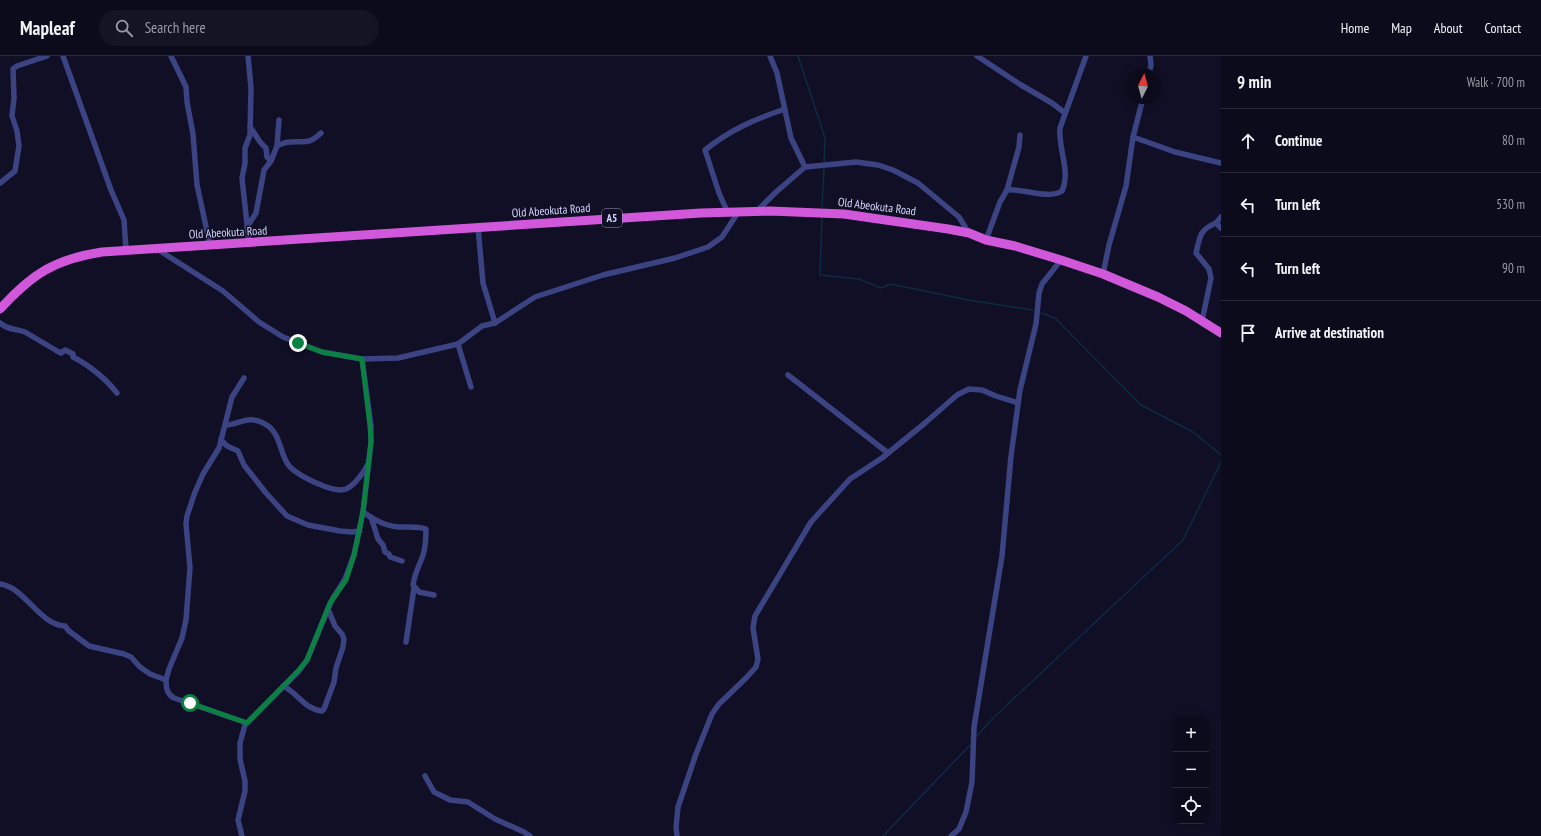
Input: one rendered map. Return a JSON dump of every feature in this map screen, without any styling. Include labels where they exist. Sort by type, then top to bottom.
[{"type":"highway","name":"Old Abeokuta Road","points":[[0,309],[11,297],[47,268],[61,261],[80,255],[155,248],[727,211],[810,211],[915,223],[969,233],[986,240],[1015,246],[1103,274],[1158,297],[1186,311],[1221,334]]},
{"type":"street","points":[[0,183],[15,171],[19,146],[12,116],[14,98],[13,69],[17,66],[47,56]]},
{"type":"street","points":[[63,56],[111,190],[124,220],[126,250]]},
{"type":"street","points":[[171,56],[186,87],[187,102],[193,134],[197,185],[210,245]]},
{"type":"street","points":[[248,56],[251,88],[250,135],[245,148],[245,163],[242,178],[248,243]]},
{"type":"street","points":[[770,56],[777,73],[791,138],[805,168]]},
{"type":"street","points":[[977,56],[984,58],[1021,85],[1052,103],[1065,113]]},
{"type":"street","points":[[1007,190],[1013,189],[1047,194],[1062,191],[1065,177],[1064,159],[1059,137],[1060,128],[1086,56]]},
{"type":"street","points":[[1150,56],[1150,68]]},
{"type":"street","points":[[1103,274],[1109,245],[1126,186],[1133,137],[1141,104]]},
{"type":"street","points":[[727,211],[719,193],[705,150],[721,137],[753,120],[785,109]]},
{"type":"street","points":[[247,227],[256,213],[264,170],[277,146],[279,120]]},
{"type":"street","points":[[250,127],[257,135],[259,143],[266,148],[267,157],[270,161]]},
{"type":"street","points":[[277,146],[289,142],[306,143],[321,133]]},
{"type":"street","points":[[986,240],[1000,202],[1007,190],[1019,147],[1020,135]]},
{"type":"street","points":[[1133,137],[1175,152],[1198,156],[1221,163]]},
{"type":"street","points":[[757,211],[776,192],[805,168],[856,162],[878,165],[893,170],[918,184],[952,211],[959,218],[969,233]]},
{"type":"street","points":[[155,248],[223,292],[254,318],[283,337],[322,352],[362,359],[398,358],[458,344],[482,326],[495,323],[535,297],[603,275],[675,258],[708,247],[722,237],[739,211]]},
{"type":"street","points":[[1202,321],[1211,278],[1209,269],[1196,253],[1201,234],[1206,227],[1216,223],[1221,217]]},
{"type":"street","points":[[1216,223],[1221,228]]},
{"type":"street","points":[[478,227],[483,283],[495,323]]},
{"type":"street","points":[[951,836],[959,829],[966,812],[972,782],[974,727],[1002,556],[1011,456],[1018,402],[1036,324],[1039,293],[1042,284],[1061,260]]},
{"type":"street","points":[[0,323],[8,328],[25,332],[57,352],[61,353],[65,350],[73,354],[73,357],[89,367],[113,387],[117,393]]},
{"type":"street","points":[[458,344],[471,388]]},
{"type":"street","points":[[242,836],[238,820],[245,791],[245,781],[240,758],[240,743],[245,725],[307,660],[333,598],[346,580],[354,555],[360,531],[370,460],[370,426],[362,359]]},
{"type":"street","points":[[788,375],[888,453]]},
{"type":"street","points":[[244,378],[232,397],[219,448],[195,492],[187,516],[186,524],[190,568],[186,620],[182,638],[169,669],[166,680],[166,688],[168,693],[174,698],[247,723]]},
{"type":"street","points":[[677,836],[676,827],[678,807],[696,754],[712,714],[719,704],[756,667],[758,659],[754,628],[755,616],[811,522],[850,479],[888,453],[925,424],[957,395],[969,389],[982,390],[996,396],[1018,402]]},
{"type":"street","points":[[226,425],[236,424],[245,420],[262,422],[275,433],[290,467],[314,482],[330,488],[345,489],[364,470],[370,460]]},
{"type":"street","points":[[222,440],[227,446],[238,451],[244,464],[266,493],[287,516],[308,524],[340,531],[360,531]]},
{"type":"street","points":[[363,512],[383,524],[426,529],[426,546],[423,556],[417,566],[414,579],[406,642]]},
{"type":"street","points":[[371,517],[378,539],[383,545],[385,552],[389,554],[390,557],[402,561]]},
{"type":"street","points":[[0,584],[6,585],[14,590],[48,619],[56,624],[65,626],[69,631],[88,645],[131,657],[140,667],[150,674],[166,680]]},
{"type":"street","points":[[414,588],[419,592],[434,595]]},
{"type":"street","points":[[283,686],[307,706],[322,711],[324,709],[334,682],[336,668],[344,639],[342,634],[335,626],[328,609]]},
{"type":"street","points":[[425,776],[434,792],[450,800],[468,802],[495,819],[530,836]]},
{"type":"waterway","points":[[798,56],[825,138],[824,164]]},
{"type":"waterway","points":[[822,207],[824,168]]},
{"type":"waterway","points":[[822,217],[820,275],[859,279],[881,288],[891,284],[968,300],[1033,310]]},
{"type":"waterway","points":[[1041,313],[1055,318],[1141,405],[1193,432],[1221,455]]},
{"type":"waterway","points":[[977,736],[993,718],[1183,540],[1221,462]]},
{"type":"waterway","points":[[883,836],[970,745]]},
{"type":"route","points":[[190,703],[200,708],[218,712],[247,723],[307,660],[314,646],[330,603],[346,580],[354,555],[363,512],[369,471],[371,442],[362,359],[322,352],[298,343]]}]
